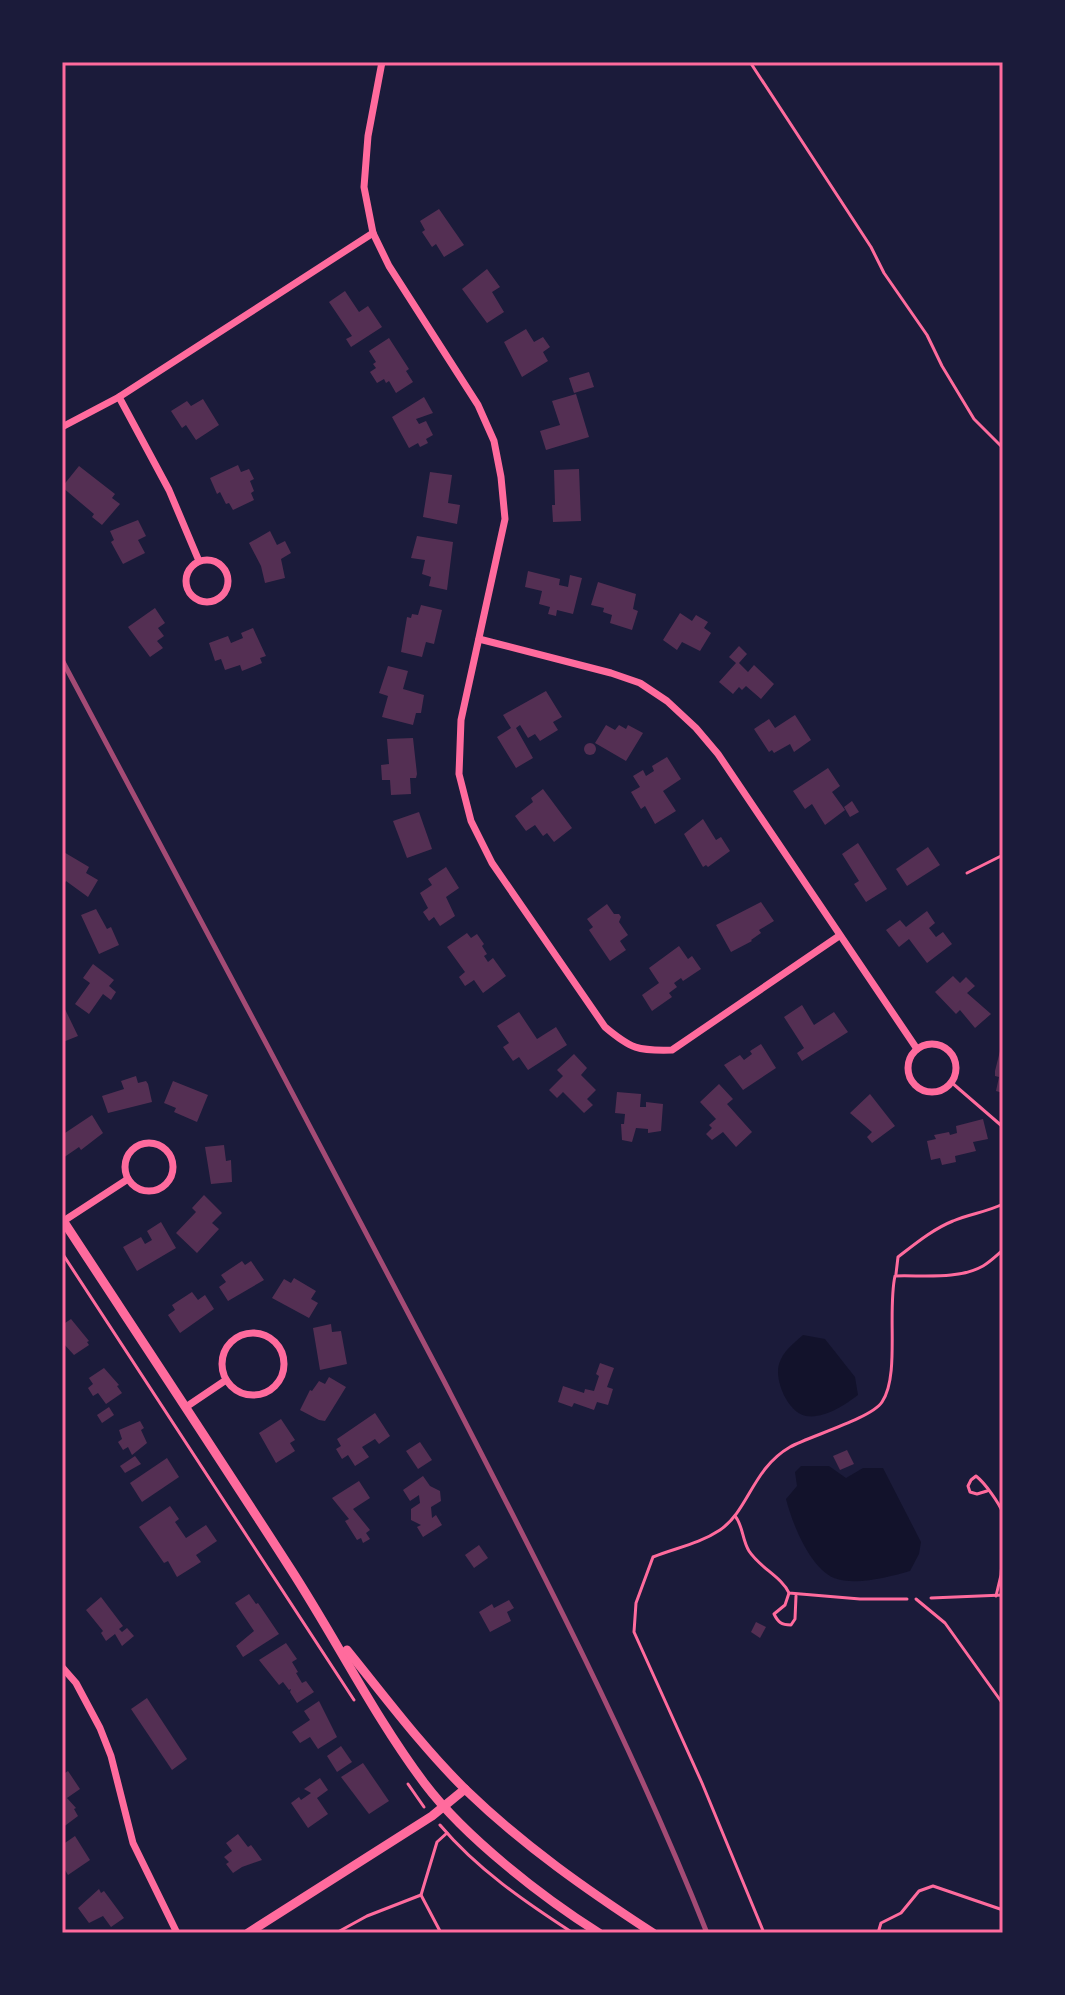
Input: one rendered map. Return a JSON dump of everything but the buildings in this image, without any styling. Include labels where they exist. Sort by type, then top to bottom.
[{"type":"main road","points":[[63,1221],[328,1626],[398,1746],[425,1784],[445,1807],[510,1867],[553,1902],[599,1933]]},
{"type":"main road","points":[[328,1626],[465,1789],[543,1858],[653,1933]]},
{"type":"main road","points":[[248,1933],[445,1807],[465,1789]]},
{"type":"street","points":[[382,62],[368,136],[364,187],[373,233],[389,266],[478,405],[494,441],[501,477],[505,519],[461,720],[459,774],[471,821],[492,863],[596,1015],[626,1046],[650,1051],[672,1050],[839,936]]},
{"type":"street","points":[[62,427],[119,397],[373,233]]},
{"type":"street","points":[[119,397],[169,490],[199,561]]},
{"type":"street","points":[[199,561],[219,563],[227,573],[225,592],[214,601],[199,601],[188,591],[188,570],[199,561]]},
{"type":"street","points":[[479,639],[640,683],[667,701],[696,728],[718,754],[917,1049]]},
{"type":"street","points":[[931,1044],[946,1048],[956,1068],[951,1082],[938,1091],[930,1092],[916,1086],[908,1071],[908,1063],[917,1049],[931,1044]]},
{"type":"street","points":[[149,1142],[157,1143],[170,1154],[173,1169],[161,1188],[146,1191],[128,1179],[125,1162],[133,1148],[149,1142]]},
{"type":"street","points":[[63,1221],[128,1179]]},
{"type":"street","points":[[252,1333],[270,1338],[277,1345],[284,1363],[272,1389],[263,1394],[244,1394],[226,1380],[221,1365],[223,1355],[234,1339],[252,1333]]},
{"type":"street","points":[[186,1407],[226,1380]]},
{"type":"street","points":[[62,1667],[76,1683],[100,1728],[111,1756],[133,1843],[177,1933]]},
{"type":"lane","points":[[916,1599],[945,1623],[1003,1704]]},
{"type":"path","points":[[750,62],[927,335],[974,419],[1003,448]]},
{"type":"path","points":[[967,873],[1003,855]]},
{"type":"path","points":[[951,1082],[1003,1127]]},
{"type":"path","points":[[764,1933],[702,1783],[634,1632],[636,1603],[653,1557],[683,1549],[721,1529],[735,1516],[768,1464],[784,1451],[876,1410],[883,1401],[890,1378],[891,1297],[898,1257],[953,1221],[985,1213],[1003,1204]]},
{"type":"path","points":[[895,1276],[937,1276],[962,1272],[983,1266],[1003,1250]]},
{"type":"path","points":[[62,1253],[357,1706]]},
{"type":"path","points":[[987,1491],[977,1494],[970,1492],[968,1486],[976,1476],[998,1501],[1003,1513]]},
{"type":"path","points":[[735,1516],[751,1554],[786,1586],[789,1593],[785,1605],[774,1614],[778,1622],[791,1625],[795,1619],[796,1594]]},
{"type":"path","points":[[996,1596],[1002,1576],[1003,1549]]},
{"type":"path","points":[[789,1593],[860,1599],[1003,1595]]},
{"type":"path","points":[[401,1773],[421,1802]]},
{"type":"path","points":[[441,1933],[421,1895],[437,1842],[446,1832],[515,1895],[573,1933]]},
{"type":"path","points":[[878,1933],[881,1923],[901,1913],[919,1891],[933,1886],[1003,1910]]},
{"type":"path","points":[[336,1933],[367,1916],[421,1895]]},
{"type":"shaded area","points":[[803,1335],[825,1339],[855,1377],[858,1395],[841,1407],[820,1415],[806,1416],[793,1409],[784,1395],[779,1378],[783,1355]]},
{"type":"shaded area","points":[[801,1466],[829,1466],[846,1478],[863,1468],[883,1468],[921,1542],[910,1571],[872,1580],[852,1581],[825,1573],[803,1544],[786,1499],[797,1486],[795,1472]]},
{"type":"railway","points":[[62,660],[515,1518],[616,1723],[707,1933]]}]
